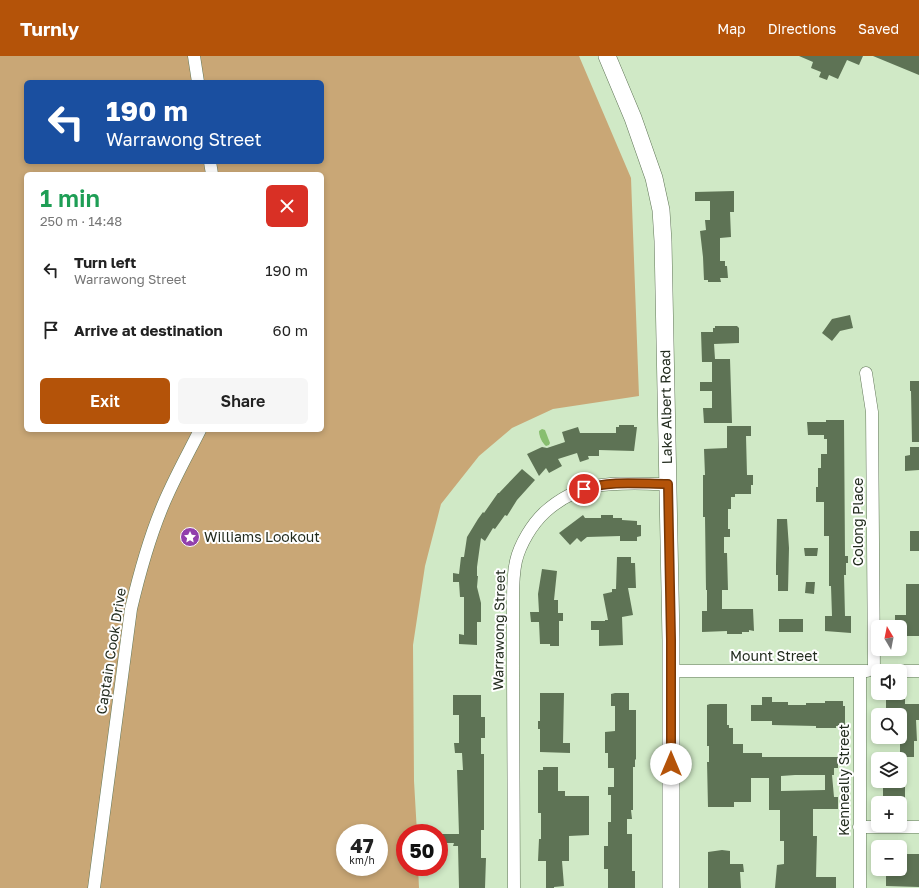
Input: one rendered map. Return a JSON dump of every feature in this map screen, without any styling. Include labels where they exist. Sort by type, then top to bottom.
[{"type":"main road","name":"Lake Albert Road","points":[[607,56],[644,148],[654,178],[661,210],[663,241],[668,484],[671,888]]},
{"type":"street","points":[[194,56],[198,80]]},
{"type":"street","name":"Colong Place","points":[[866,373],[872,412],[876,664]]},
{"type":"street","name":"Captain Cook Drive","points":[[94,888],[131,609],[143,563],[162,509],[199,432]]},
{"type":"street","name":"Warrawong Street","points":[[514,888],[512,646],[513,581],[516,561],[523,543],[533,526],[544,513],[576,491],[592,486],[612,484],[668,484]]},
{"type":"street","name":"Mount Street","points":[[670,671],[871,671]]},
{"type":"street","points":[[907,671],[919,671]]},
{"type":"street","name":"Kenneally Street","points":[[860,672],[860,888]]},
{"type":"street","points":[[859,827],[919,828]]},
{"type":"shaded area","points":[[0,56],[579,56],[631,178],[639,396],[553,409],[512,428],[479,456],[441,504],[425,566],[413,645],[414,781],[416,824],[396,824],[396,876],[418,876],[419,888],[0,888]]},
{"type":"shaded area","points":[[542,429],[545,430],[550,443],[546,446],[542,441],[539,431]]},
{"type":"building","points":[[799,56],[863,56],[859,65],[847,60],[838,79],[829,75],[827,80],[819,77],[821,72],[811,68],[813,62]]},
{"type":"building","points":[[873,56],[919,56],[919,75]]},
{"type":"building","points":[[734,191],[734,212],[730,212],[731,237],[720,238],[720,261],[725,261],[728,278],[720,278],[721,282],[708,282],[708,280],[704,280],[700,231],[706,230],[705,220],[710,220],[710,201],[695,201],[695,192]]},
{"type":"building","points":[[850,315],[853,328],[840,331],[832,341],[822,333],[832,319]]},
{"type":"building","points":[[715,326],[737,326],[739,328],[739,343],[714,344],[715,359],[730,359],[732,423],[704,423],[703,408],[712,408],[712,391],[700,391],[700,382],[712,382],[712,362],[702,362],[701,332],[713,332],[713,328],[715,328]]},
{"type":"building","points":[[910,381],[919,381],[919,442],[912,442]]},
{"type":"building","points":[[826,420],[844,420],[845,556],[848,556],[848,563],[846,563],[846,575],[844,575],[845,616],[851,616],[851,633],[825,631],[825,616],[832,616],[831,586],[829,586],[829,536],[824,536],[824,502],[816,502],[816,487],[818,487],[818,468],[821,468],[821,454],[827,454],[827,439],[824,439],[824,435],[808,435],[807,422],[826,422]]},
{"type":"building","points":[[619,425],[634,425],[634,427],[637,427],[634,451],[599,450],[599,456],[588,456],[589,459],[580,462],[577,453],[558,459],[562,466],[549,473],[546,468],[539,476],[527,454],[542,447],[547,448],[565,442],[562,432],[578,427],[580,433],[616,433],[616,427],[619,427]]},
{"type":"building","points":[[727,426],[751,426],[751,436],[746,436],[747,475],[753,475],[751,494],[735,494],[735,497],[731,497],[731,509],[728,509],[728,529],[730,529],[730,537],[724,537],[724,553],[727,553],[728,590],[722,590],[722,609],[753,609],[754,631],[749,630],[749,632],[742,632],[742,634],[727,634],[727,631],[702,632],[702,611],[707,611],[705,517],[703,517],[703,475],[705,475],[704,449],[727,448]]},
{"type":"building","points":[[910,447],[919,447],[919,470],[905,471],[905,456],[910,455]]},
{"type":"building","points":[[522,469],[535,480],[517,500],[507,516],[505,515],[495,529],[493,528],[485,541],[481,538],[477,567],[477,587],[481,603],[481,622],[477,622],[477,645],[459,644],[459,634],[464,635],[464,597],[460,597],[459,582],[453,582],[453,573],[459,574],[461,557],[464,557],[467,537],[478,519],[498,493]]},
{"type":"building","points":[[583,515],[585,518],[601,518],[601,515],[613,515],[613,518],[637,521],[637,525],[641,525],[641,536],[637,537],[637,541],[620,541],[620,536],[587,537],[581,542],[577,538],[570,545],[559,533]]},
{"type":"building","points":[[777,519],[787,519],[789,548],[788,591],[778,591],[778,575],[776,575]]},
{"type":"building","points":[[910,531],[919,531],[919,551],[910,551]]},
{"type":"building","points":[[804,548],[818,548],[817,556],[805,556]]},
{"type":"building","points":[[617,557],[631,557],[631,563],[635,563],[636,588],[628,588],[633,615],[622,617],[623,645],[599,646],[599,630],[591,630],[591,621],[608,620],[603,594],[612,592],[612,589],[616,589]]},
{"type":"building","points":[[542,569],[557,571],[554,600],[558,600],[558,613],[563,613],[563,621],[559,621],[559,646],[540,644],[539,622],[531,622],[530,612],[539,612],[538,594]]},
{"type":"building","points":[[806,582],[815,582],[814,594],[805,593]]},
{"type":"building","points":[[906,584],[919,584],[919,636],[907,636],[907,620],[895,620],[895,615],[906,615]]},
{"type":"building","points":[[779,619],[803,619],[803,632],[779,632]]},
{"type":"building","points":[[540,693],[564,693],[563,743],[570,743],[570,753],[540,752],[540,729],[538,729],[538,721],[540,721]]},
{"type":"building","points":[[629,693],[629,710],[636,710],[636,759],[635,767],[633,767],[633,810],[631,810],[632,819],[627,819],[627,834],[632,834],[632,871],[635,871],[635,888],[608,888],[608,869],[604,869],[604,846],[608,846],[608,822],[611,822],[611,795],[608,795],[608,787],[614,787],[614,768],[608,768],[608,753],[605,753],[605,732],[615,731],[615,706],[611,706],[611,694]]},
{"type":"building","points":[[453,695],[481,695],[481,717],[485,717],[485,738],[481,738],[481,754],[484,754],[484,830],[481,830],[481,858],[486,858],[485,888],[459,888],[458,846],[453,846],[454,843],[448,843],[448,834],[459,834],[457,770],[463,770],[462,753],[455,753],[454,743],[459,743],[459,715],[453,715]]},
{"type":"building","points":[[762,697],[772,697],[772,702],[788,702],[788,705],[825,703],[825,701],[843,701],[843,706],[845,706],[845,726],[836,726],[836,728],[816,728],[816,726],[772,725],[772,721],[751,721],[751,705],[762,705]]},
{"type":"building","points":[[886,700],[905,700],[905,704],[919,704],[919,720],[916,720],[917,741],[914,741],[914,757],[907,757],[907,752],[900,752],[900,744],[907,744],[907,708],[886,708]]},
{"type":"building","points":[[727,704],[727,725],[729,725],[729,728],[733,728],[733,744],[743,744],[743,753],[762,753],[762,757],[838,757],[838,768],[834,768],[834,775],[832,775],[834,797],[838,797],[838,809],[813,809],[813,836],[817,836],[816,877],[836,877],[836,888],[775,888],[777,865],[784,864],[784,841],[780,841],[780,810],[769,810],[769,778],[751,778],[751,802],[734,802],[734,807],[708,807],[707,762],[709,762],[709,746],[707,746],[707,705]],"holes":[[[825,775],[825,790],[781,791],[781,776]]]},
{"type":"building","points":[[543,767],[558,767],[558,791],[565,791],[565,796],[589,796],[589,835],[569,836],[569,861],[562,861],[564,886],[554,888],[546,888],[546,861],[538,861],[539,839],[541,839],[541,813],[538,813],[538,770],[543,770]]},
{"type":"building","points":[[883,788],[905,788],[905,796],[883,796]]},
{"type":"building","points":[[722,850],[730,851],[730,864],[743,864],[744,872],[740,872],[741,888],[708,888],[708,852]]},
{"type":"building","points":[[907,854],[919,854],[919,887],[886,886],[886,876],[907,876]]},
{"type":"place","name":"Williams Lookout","points":[[190,537]]},
{"type":"route","points":[[584,489],[592,486],[612,484],[668,484],[671,640],[671,764]]}]
